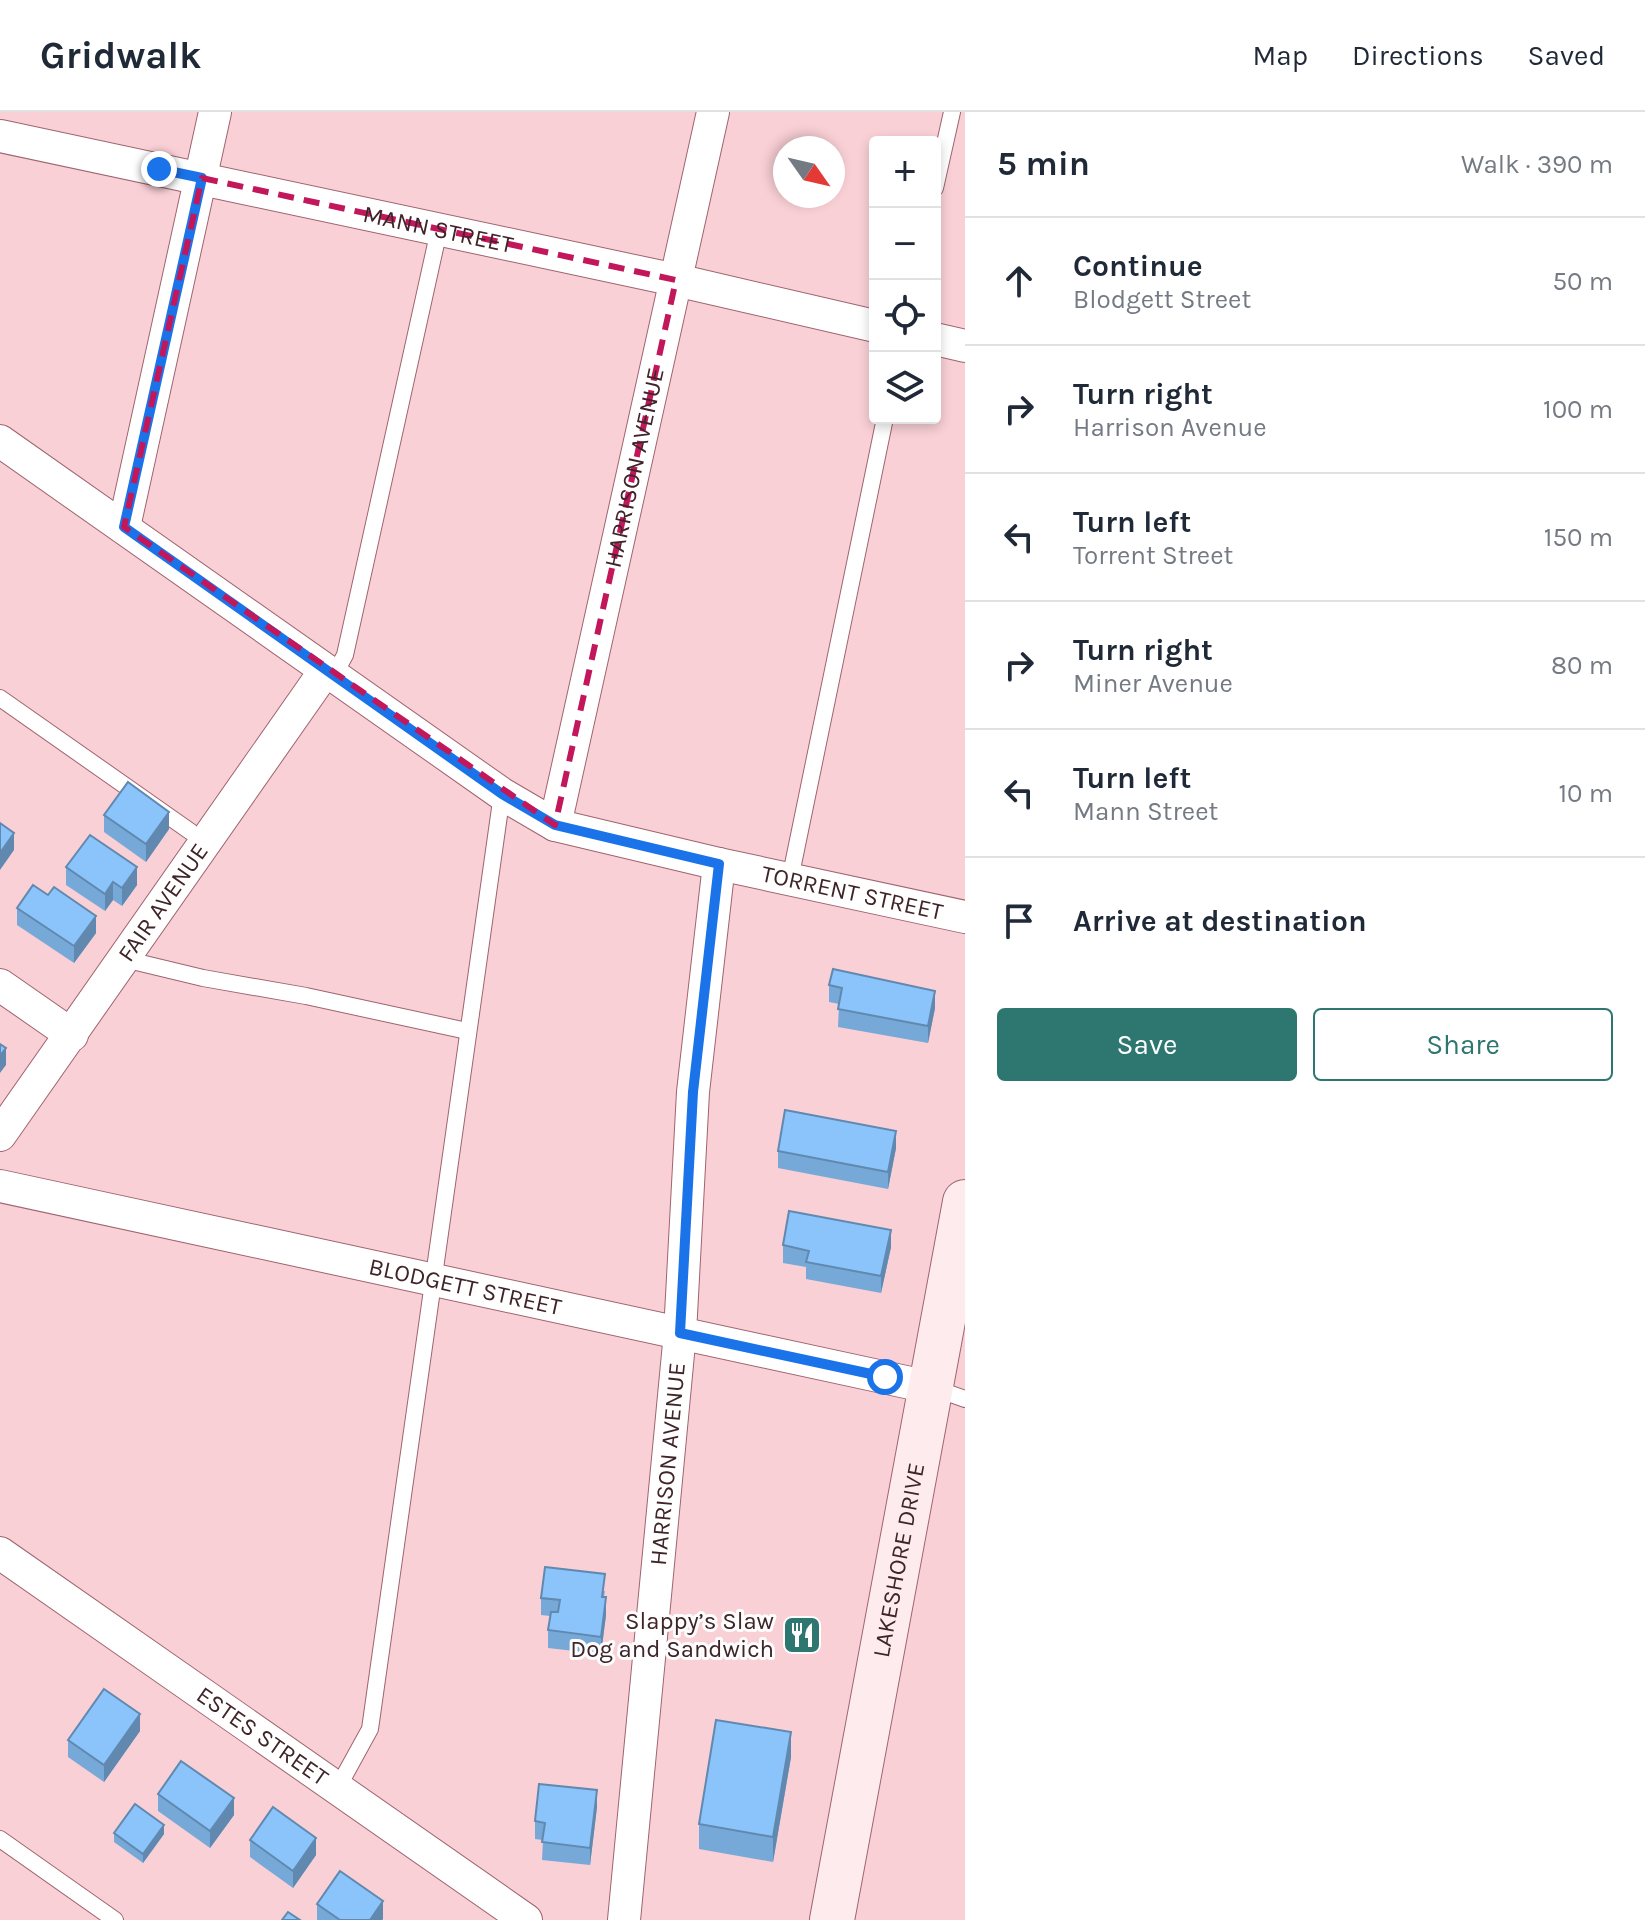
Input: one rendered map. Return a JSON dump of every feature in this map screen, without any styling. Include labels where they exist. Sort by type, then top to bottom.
[{"type":"main road","name":"LAKESHORE DRIVE","points":[[832,1920],[947,1393],[965,1202]]},
{"type":"street","points":[[124,527],[215,112]]},
{"type":"street","name":"HARRISON AVENUE","points":[[555,825],[713,112]]},
{"type":"street","name":"MANN STREET","points":[[0,136],[676,280],[869,325]]},
{"type":"street","points":[[941,340],[965,346]]},
{"type":"street","name":"TORRENT STREET","points":[[0,441],[502,794],[555,825],[965,917]]},
{"type":"street","name":"FAIR AVENUE","points":[[0,1135],[329,674]]},
{"type":"street","name":"HARRISON AVENUE","points":[[624,1920],[680,1333],[693,1092],[719,864]]},
{"type":"street","points":[[0,985],[72,1035]]},
{"type":"street","name":"BLODGETT STREET","points":[[0,1186],[947,1393]]},
{"type":"street","name":"ESTES STREET","points":[[0,1553],[526,1920]]},
{"type":"lane","points":[[941,161],[952,112]]},
{"type":"lane","points":[[329,674],[345,655],[439,230]]},
{"type":"lane","points":[[790,879],[884,424]]},
{"type":"lane","points":[[0,698],[191,832]]},
{"type":"lane","points":[[337,1789],[370,1729],[502,794]]},
{"type":"lane","points":[[124,959],[467,1031]]},
{"type":"lane","points":[[0,1839],[115,1920]]},
{"type":"highlighted area","points":[[202,178],[676,280],[555,825],[124,527]]},
{"type":"building","points":[[128,782],[169,812],[146,844],[104,815]]},
{"type":"building","points":[[0,823],[14,833],[0,853]]},
{"type":"building","points":[[90,835],[137,867],[122,888],[113,882],[105,894],[66,867]]},
{"type":"building","points":[[33,885],[48,895],[54,887],[96,916],[74,946],[17,908]]},
{"type":"building","points":[[833,969],[935,991],[928,1026],[838,1009],[842,988],[829,985]]},
{"type":"building","points":[[785,1110],[896,1131],[888,1172],[778,1151]]},
{"type":"building","points":[[789,1211],[891,1230],[881,1276],[806,1262],[809,1251],[783,1245]]},
{"type":"building","points":[[545,1567],[605,1574],[602,1597],[606,1597],[601,1637],[548,1630],[551,1612],[558,1612],[560,1600],[541,1598]]},
{"type":"building","points":[[104,1689],[140,1714],[104,1765],[68,1740]]},
{"type":"building","points":[[716,1720],[791,1732],[773,1837],[699,1824]]},
{"type":"building","points":[[181,1761],[234,1798],[210,1831],[158,1794]]},
{"type":"building","points":[[539,1784],[597,1790],[590,1848],[542,1842],[545,1823],[535,1821]]},
{"type":"building","points":[[135,1804],[164,1825],[143,1854],[114,1833]]},
{"type":"building","points":[[273,1807],[316,1838],[293,1871],[250,1840]]},
{"type":"building","points":[[340,1871],[383,1901],[370,1920],[340,1920],[317,1904]]},
{"type":"building","points":[[288,1912],[300,1920],[282,1920]]},
{"type":"place","name":"Slappy’s Slaw Dog and Sandwich","points":[[802,1635]]},
{"type":"route","points":[[159,169],[202,178],[124,527],[502,794],[555,825],[719,864],[693,1092],[680,1333],[885,1377]]}]
